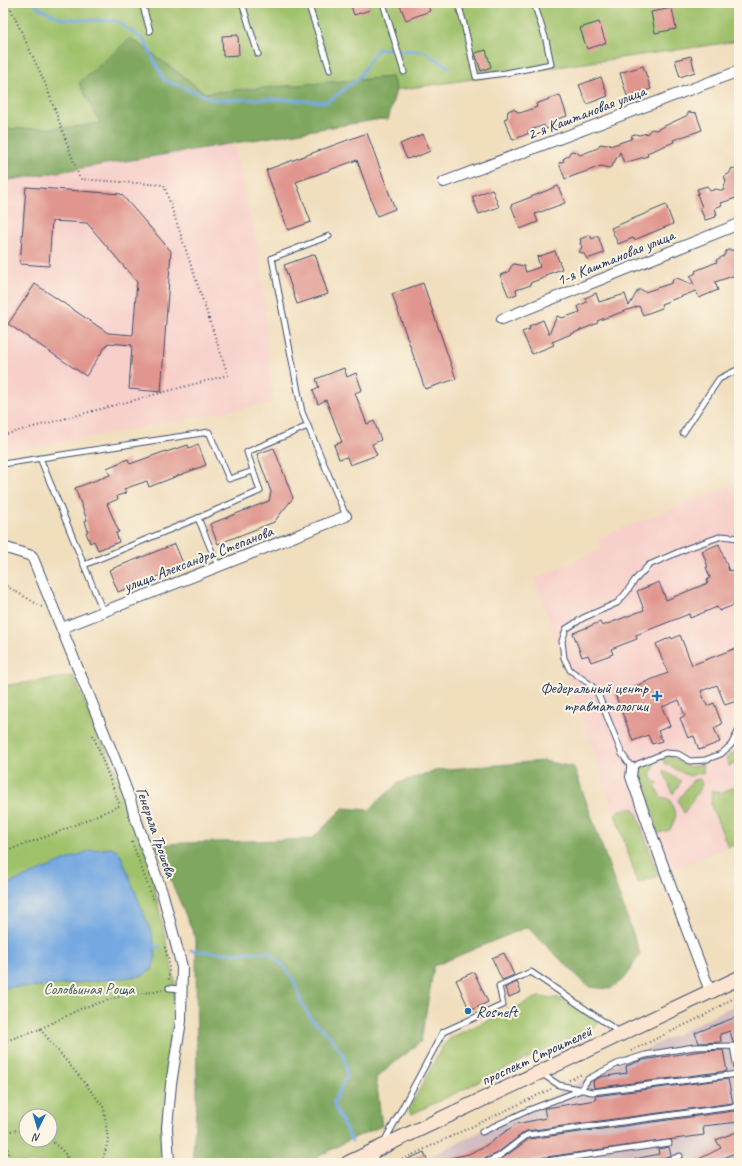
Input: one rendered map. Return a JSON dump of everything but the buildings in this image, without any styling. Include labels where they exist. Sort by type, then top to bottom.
[{"type":"main road","name":"проспект Строителей","points":[[348,1163],[375,1154],[540,1072],[739,978]]},
{"type":"street","name":"2-я Каштановая улица","points":[[444,182],[739,71]]},
{"type":"street","name":"1-я Каштановая улица","points":[[502,319],[739,224]]},
{"type":"street","name":"улица Александра Степанова","points":[[62,628],[346,516]]},
{"type":"street","name":"Генерала Трошева","points":[[3,548],[32,556],[116,762],[163,895],[182,967],[181,1021],[171,1084],[167,1128],[169,1163]]},
{"type":"street","points":[[632,768],[631,777],[710,991]]},
{"type":"lane","points":[[142,3],[150,30]]},
{"type":"lane","points":[[242,3],[258,54]]},
{"type":"lane","points":[[308,3],[330,70]]},
{"type":"lane","points":[[383,3],[404,72]]},
{"type":"lane","points":[[458,3],[476,76],[506,73],[551,64],[546,40],[534,3]]},
{"type":"lane","points":[[329,236],[272,258],[302,412],[346,516]]},
{"type":"lane","points":[[683,433],[719,379],[739,369]]},
{"type":"lane","points":[[84,564],[260,491],[247,452],[308,426]]},
{"type":"lane","points":[[3,464],[209,432],[229,479],[253,471]]},
{"type":"lane","points":[[40,458],[103,611]]},
{"type":"lane","points":[[198,518],[218,566]]},
{"type":"lane","points":[[739,538],[722,536],[649,564],[616,603],[583,618],[566,629],[562,641],[564,658],[570,670],[591,685],[598,694],[622,754],[632,768],[665,753],[678,754],[690,761],[705,760],[721,754],[731,745],[739,730]]},
{"type":"lane","points":[[375,1154],[443,1032],[503,1006],[500,986],[531,972],[622,1034]]},
{"type":"lane","points":[[169,988],[181,989]]},
{"type":"lane","points":[[482,1132],[529,1110],[581,1090],[588,1079],[617,1064],[645,1055],[694,1047],[733,1046],[739,1081]]},
{"type":"lane","points":[[540,1072],[559,1085],[592,1092],[738,1074]]},
{"type":"lane","points":[[484,1163],[498,1157],[527,1135],[739,1106]]},
{"type":"lane","points":[[533,1163],[669,1143]]},
{"type":"lane","points":[[662,1163],[680,1156]]},
{"type":"lane","points":[[731,1163],[739,1159]]},
{"type":"path","points":[[3,435],[228,375],[164,185],[80,179],[45,83],[8,3]]},
{"type":"path","points":[[3,584],[57,616]]},
{"type":"path","points":[[92,732],[122,812]]},
{"type":"path","points":[[3,852],[56,833],[120,805]]},
{"type":"path","points":[[132,842],[156,908]]},
{"type":"path","points":[[3,1042],[40,1029],[82,1008],[128,994],[155,992],[169,988],[169,962],[165,947]]},
{"type":"path","points":[[40,1029],[104,1108],[108,1141],[102,1163]]},
{"type":"path","points":[[3,1121],[10,1163]]},
{"type":"path","points":[[4,1132],[18,1130]]},
{"type":"path","points":[[58,1146],[71,1163]]},
{"type":"path","points":[[60,1163],[67,1156]]},
{"type":"shaded area","points":[[234,143],[260,259],[273,403],[3,453],[3,181]]},
{"type":"shaded area","name":"Федеральный центр травматологии","points":[[739,482],[739,843],[638,883],[535,579],[602,549],[598,538]]},
{"type":"shaded area","points":[[739,1003],[739,1163],[429,1163],[427,1158]]},
{"type":"green space","points":[[3,3],[739,3],[739,41],[396,90],[392,77],[205,93],[131,38],[100,123],[69,128],[3,129]]},
{"type":"green space","points":[[131,38],[205,93],[392,77],[396,90],[388,120],[381,119],[3,181],[3,129],[69,128],[100,123],[79,83]]},
{"type":"green space","name":"Соловьиная Роща","points":[[73,676],[141,827],[175,982],[168,1080],[159,1163],[3,1163],[3,686]]},
{"type":"green space","points":[[739,744],[738,761],[729,766],[726,758],[736,751]]},
{"type":"green space","points":[[669,756],[690,767],[702,764],[704,772],[689,776],[665,764],[663,757]]},
{"type":"green space","points":[[544,761],[574,767],[640,954],[626,977],[610,989],[589,987],[527,927],[434,966],[421,1041],[376,1078],[382,1126],[349,1140],[307,1163],[192,1163],[197,1098],[196,939],[155,844],[312,839],[343,808],[369,810],[398,783],[438,770]]},
{"type":"green space","points":[[653,761],[655,768],[650,773],[653,781],[659,783],[655,787],[662,797],[670,800],[676,816],[670,830],[656,834],[653,825],[655,821],[654,815],[648,815],[647,800],[645,797],[640,795],[634,775],[638,768]]},
{"type":"green space","points":[[663,770],[681,781],[673,794]]},
{"type":"green space","points":[[700,779],[702,785],[684,813],[678,800],[693,780]]},
{"type":"green space","points":[[739,787],[739,843],[728,847],[711,805],[712,790],[721,793]]},
{"type":"green space","points":[[628,808],[634,809],[637,814],[658,876],[638,883],[615,814],[618,811]]},
{"type":"green space","points":[[538,997],[558,998],[599,1024],[412,1114],[410,1113],[409,1110],[443,1045],[452,1037]]},
{"type":"water","points":[[112,848],[120,853],[153,937],[156,956],[152,970],[141,976],[40,987],[3,987],[3,886],[91,850]]},
{"type":"waterway","points":[[36,3],[37,7],[63,19],[117,21],[144,40],[164,80],[215,100],[270,99],[327,102],[357,80],[378,49],[423,51],[450,68]]},
{"type":"waterway","points":[[152,946],[160,947]]},
{"type":"waterway","points":[[191,950],[220,953],[268,952],[284,966],[293,979],[301,1001],[311,1019],[329,1035],[344,1056],[347,1076],[333,1103],[352,1141]]},
{"type":"place","name":"Федеральный центр травматологии","points":[[657,696]]},
{"type":"place","name":"Rosneft","points":[[468,1011]]}]
